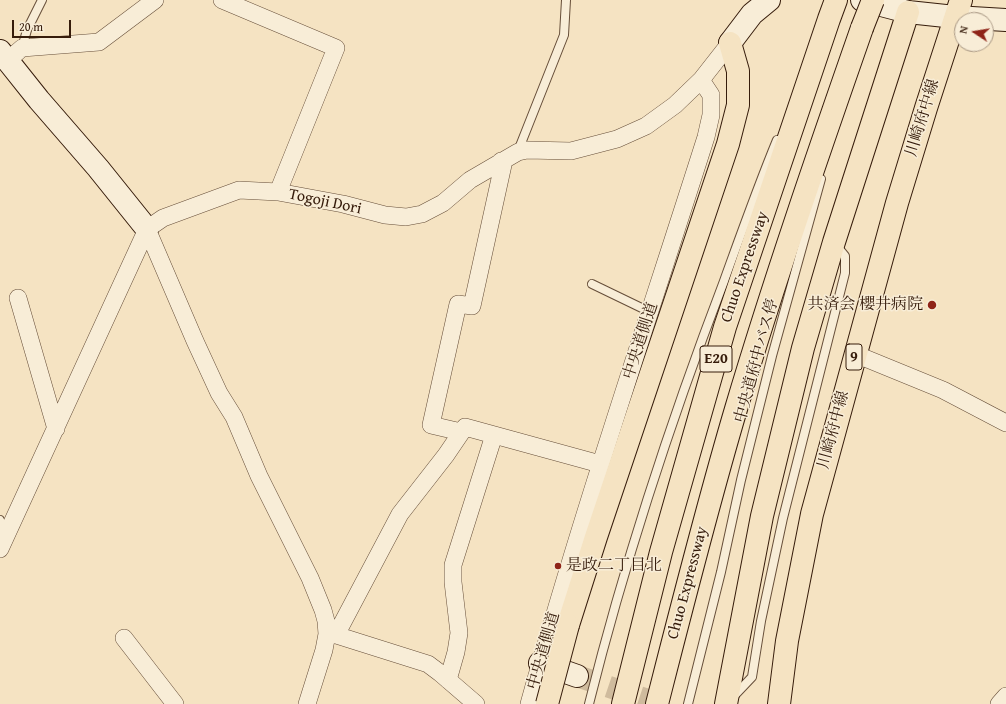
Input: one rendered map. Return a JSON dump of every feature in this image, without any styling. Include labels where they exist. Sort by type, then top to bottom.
[{"type":"main road","name":"E20","points":[[862,28],[873,0]]},
{"type":"main road","name":"川崎府中線","points":[[779,704],[787,641],[812,514],[897,203],[958,8]]},
{"type":"main road","name":"Chuo Expressway","points":[[623,704],[661,552],[725,327],[833,10]]},
{"type":"main road","points":[[726,704],[745,597],[762,516],[803,348],[834,242],[898,47],[908,12]]},
{"type":"main road","name":"Chuo Expressway","points":[[657,704],[678,618],[736,410],[806,190],[862,28]]},
{"type":"main road","points":[[547,704],[568,626],[596,537],[728,144],[738,105],[738,70],[730,43]]},
{"type":"street","points":[[155,0],[99,42],[10,54],[39,100],[98,168],[147,229],[219,393],[234,417],[259,476],[317,594],[332,635],[428,664],[476,704]]},
{"type":"street","points":[[222,0],[336,48],[278,192]]},
{"type":"street","points":[[702,80],[752,14],[768,0]]},
{"type":"street","points":[[862,0],[908,12],[958,8],[1006,20]]},
{"type":"street","name":"Togoji Dori","points":[[147,229],[163,218],[239,190],[278,192],[343,204],[385,215],[406,217],[422,214],[443,203],[470,180],[518,152],[527,150],[571,151],[617,139],[646,126],[675,105],[702,80]]},
{"type":"street","name":"中央道側道","points":[[529,704],[600,464],[706,137],[711,115],[710,95],[702,80]]},
{"type":"street","points":[[461,432],[431,425],[458,304],[472,306],[503,166],[501,161]]},
{"type":"street","points":[[2,535],[56,429],[147,229]]},
{"type":"street","points":[[18,298],[56,429]]},
{"type":"street","points":[[855,354],[944,390],[1006,423]]},
{"type":"street","points":[[307,704],[324,650],[400,514],[446,455],[465,427],[600,464]]},
{"type":"street","points":[[448,680],[456,652],[459,633],[453,582],[453,565],[494,435]]},
{"type":"street","points":[[124,638],[175,704]]},
{"type":"street","points":[[540,663],[577,676]]},
{"type":"street","points":[[999,704],[1006,696]]},
{"type":"lane","points":[[10,54],[27,30],[42,0]]},
{"type":"lane","points":[[518,152],[564,35],[566,0]]},
{"type":"lane","points":[[786,121],[833,10]]},
{"type":"lane","points":[[829,150],[862,28]]},
{"type":"lane","points":[[589,704],[626,568],[648,496],[697,351],[779,136]]},
{"type":"lane","name":"中央道府中バス停","points":[[688,704],[772,356],[822,173]]},
{"type":"lane","points":[[731,704],[732,697],[752,677],[761,621],[783,518],[845,273],[845,256],[834,242]]},
{"type":"lane","points":[[592,284],[650,312]]},
{"type":"tunnel","points":[[577,676],[660,704]]},
{"type":"place","name":"共済会 櫻井病院","points":[[932,305]]},
{"type":"place","name":"是政二丁目北","points":[[558,566]]}]
